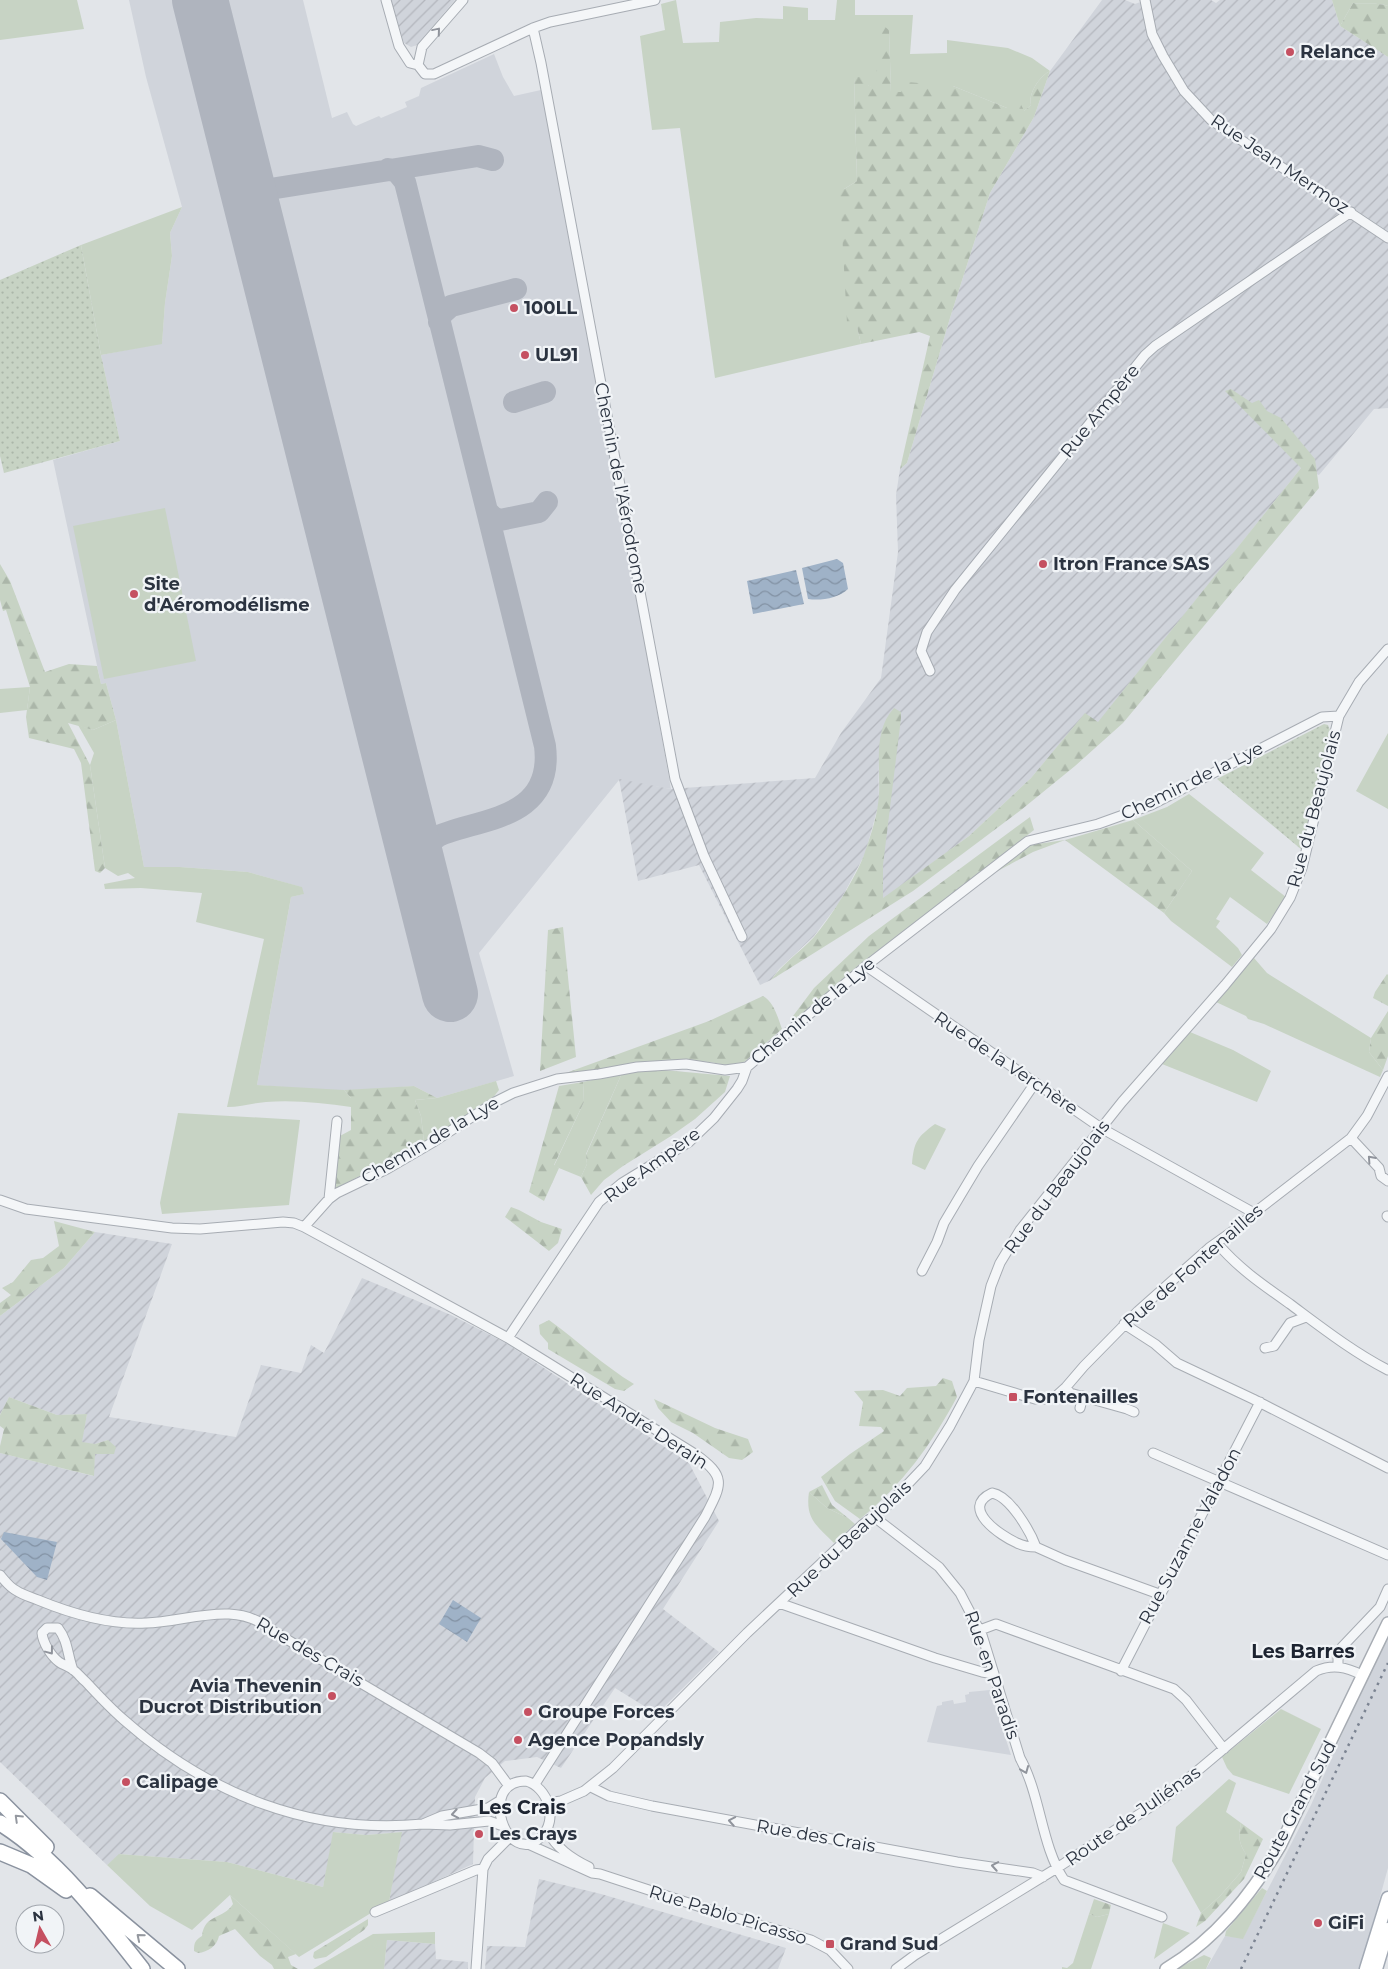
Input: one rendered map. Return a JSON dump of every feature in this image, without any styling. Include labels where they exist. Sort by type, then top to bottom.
[{"type":"highway","points":[[0,1801],[99,1910],[142,1969]]},
{"type":"highway","points":[[0,1823],[23,1838],[99,1910]]},
{"type":"highway","points":[[0,1852],[18,1858],[99,1910],[177,1969]]},
{"type":"main road","name":"Route Grand Sud","points":[[1166,1969],[1196,1948],[1225,1923],[1253,1890],[1280,1846],[1388,1622]]},
{"type":"main road","points":[[1366,1969],[1388,1898]]},
{"type":"main road","points":[[1376,1969],[1388,1929]]},
{"type":"street","points":[[386,0],[399,46],[410,63],[418,65],[425,74],[434,74],[533,28],[558,20],[655,0]]},
{"type":"street","points":[[418,65],[422,48],[463,0]]},
{"type":"street","name":"Rue Jean Mermoz","points":[[1145,0],[1152,34],[1163,56],[1184,91],[1212,120],[1388,238]]},
{"type":"street","name":"Chemin de l'Aérodrome","points":[[533,28],[582,275],[675,779],[704,856],[742,937]]},
{"type":"street","name":"Rue Ampère","points":[[930,671],[921,651],[927,632],[955,590],[1145,356],[1155,346],[1351,212]]},
{"type":"street","name":"Rue du Beaujolais","points":[[548,1804],[569,1798],[591,1787],[613,1768],[779,1603],[873,1516],[887,1506],[924,1466],[950,1426],[974,1381],[979,1340],[991,1286],[1000,1264],[1026,1222],[1102,1128],[1271,929],[1290,898],[1302,868],[1339,716],[1359,682],[1388,649]]},
{"type":"street","name":"Chemin de la Lye","points":[[304,1227],[329,1199],[388,1169],[495,1102],[529,1087],[557,1079],[637,1067],[686,1064],[725,1070],[747,1067],[866,966],[1028,841],[1098,824],[1151,805],[1322,717],[1339,716]]},
{"type":"street","name":"Rue de la Verchère","points":[[866,966],[1102,1128],[1254,1212]]},
{"type":"street","name":"Rue Ampère","points":[[508,1338],[599,1202],[622,1183],[689,1142],[708,1124],[737,1089],[747,1067]]},
{"type":"street","name":"Rue de Fontenailles","points":[[974,1381],[1034,1399],[1055,1397],[1124,1324],[1162,1288],[1254,1212],[1351,1138],[1367,1116],[1388,1076]]},
{"type":"street","points":[[922,1271],[937,1242],[944,1223],[978,1166],[1035,1083]]},
{"type":"street","points":[[329,1199],[337,1121]]},
{"type":"street","points":[[1351,1138],[1379,1168],[1381,1176],[1388,1181]]},
{"type":"street","points":[[0,1200],[26,1209],[148,1225],[200,1229],[283,1222],[294,1223],[304,1227]]},
{"type":"street","name":"Rue André Derain","points":[[304,1227],[508,1338],[695,1454],[710,1464],[717,1473],[718,1479],[713,1501],[705,1517],[535,1784]]},
{"type":"street","points":[[1217,1243],[1232,1262],[1306,1317],[1388,1370]]},
{"type":"street","points":[[1266,1348],[1274,1346],[1290,1323],[1306,1317]]},
{"type":"street","points":[[1124,1324],[1155,1344],[1178,1363],[1260,1402],[1388,1468]]},
{"type":"street","points":[[1066,1387],[1070,1393],[1127,1408],[1134,1412]]},
{"type":"street","points":[[1080,1408],[1083,1396]]},
{"type":"street","name":"Rue Suzanne Valadon","points":[[1121,1671],[1260,1402]]},
{"type":"street","points":[[1153,1452],[1388,1555]]},
{"type":"street","points":[[1036,1547],[1012,1506],[1005,1499],[998,1494],[992,1493],[982,1500],[980,1511],[987,1522],[1018,1544],[1036,1547],[1065,1560],[1160,1594]]},
{"type":"street","name":"Rue en Paradis","points":[[873,1516],[939,1567],[960,1593],[980,1630],[1057,1868]]},
{"type":"street","name":"Rue des Crais","points":[[0,1576],[16,1591],[68,1611],[112,1622],[147,1623],[197,1616],[230,1614],[246,1616],[262,1622],[271,1630],[479,1753],[492,1763],[509,1786]]},
{"type":"street","points":[[1362,1675],[1338,1667],[1338,1655],[1342,1647],[1380,1606],[1388,1589]]},
{"type":"street","points":[[779,1603],[936,1658],[994,1674]]},
{"type":"street","points":[[980,1630],[996,1624],[1179,1692],[1224,1749]]},
{"type":"street","points":[[73,1670],[65,1637],[58,1628],[47,1628],[42,1633],[42,1641],[58,1661],[73,1670],[124,1720],[164,1751],[207,1779],[273,1808],[331,1822],[377,1826],[450,1825],[481,1820],[503,1826]]},
{"type":"street","name":"Route de Juliénas","points":[[896,1969],[1043,1877],[1164,1798],[1316,1671],[1328,1666],[1338,1667]]},
{"type":"street","points":[[521,1781],[535,1784],[542,1791],[548,1804],[550,1818],[546,1830],[538,1840],[528,1844],[518,1842],[510,1837],[503,1826],[500,1812],[501,1800],[509,1786],[521,1781]]},
{"type":"street","name":"Rue des Crais","points":[[591,1787],[609,1796],[652,1806],[957,1862],[1033,1872],[1043,1877]]},
{"type":"street","points":[[423,1824],[442,1816],[488,1808],[501,1800]]},
{"type":"street","name":"Rue Pablo Picasso","points":[[546,1830],[553,1841],[564,1852],[600,1874]]},
{"type":"street","points":[[476,1969],[483,1869],[488,1859],[510,1837]]},
{"type":"street","name":"Rue Pablo Picasso","points":[[528,1844],[579,1868],[811,1940],[830,1950],[848,1969]]},
{"type":"street","points":[[1057,1868],[1064,1880],[1072,1884],[1162,1917]]},
{"type":"street","points":[[374,1912],[476,1870],[483,1869]]},
{"type":"shaded area","points":[[129,0],[303,0],[332,118],[347,112],[356,126],[407,107],[405,102],[419,96],[421,88],[494,54],[503,77],[514,96],[541,90],[586,319],[671,789],[619,780],[479,953],[514,1076],[437,1098],[414,1086],[333,1091],[257,1085],[291,897],[303,894],[301,887],[248,872],[180,867],[144,867],[116,720],[106,683],[101,684],[53,460],[120,441],[101,355],[162,343],[165,303],[172,256],[170,233],[182,207],[146,77]]},
{"type":"shaded area","points":[[391,0],[455,0],[417,45],[411,47],[404,43]]},
{"type":"shaded area","points":[[1102,0],[1125,0],[1135,4],[1146,0],[1211,0],[1216,3],[1220,0],[1332,0],[1340,26],[1388,57],[1388,408],[1374,409],[1319,475],[1301,468],[1098,723],[1085,714],[1031,778],[969,836],[883,899],[878,759],[879,803],[865,854],[839,903],[814,936],[779,969],[771,980],[760,985],[699,865],[638,881],[619,779],[671,789],[815,778],[841,733],[881,678],[898,552],[896,495],[900,469],[907,463],[950,318],[990,193],[1034,117],[1050,71]]},
{"type":"shaded area","points":[[95,1232],[172,1244],[109,1417],[236,1437],[261,1365],[301,1373],[311,1345],[324,1353],[362,1278],[451,1315],[504,1342],[689,1463],[719,1521],[663,1609],[719,1652],[657,1714],[615,1688],[561,1768],[537,1757],[505,1761],[485,1778],[475,1797],[473,1864],[389,1902],[401,1832],[366,1835],[334,1832],[323,1887],[227,1862],[120,1854],[107,1865],[0,1762],[0,1453],[93,1476],[95,1454],[108,1440],[95,1444],[81,1443],[87,1414],[57,1415],[9,1397],[0,1415],[0,1316],[64,1268]]},
{"type":"shaded area","points":[[1388,1636],[1388,1868],[1360,1969],[1206,1969],[1225,1936],[1243,1938],[1311,1805]]},
{"type":"shaded area","points":[[990,1690],[1011,1755],[927,1742],[937,1706],[942,1705],[942,1702],[953,1700],[954,1704],[966,1702],[965,1695],[969,1694],[969,1692]]},
{"type":"shaded area","points":[[539,1879],[601,1894],[786,1948],[778,1969],[485,1969],[487,1946],[525,1947]]},
{"type":"shaded area","points":[[387,1940],[435,1944],[436,1959],[468,1962],[468,1969],[384,1969]]},
{"type":"green space","points":[[0,0],[77,0],[84,29],[0,40]]},
{"type":"green space","points":[[676,0],[683,43],[719,42],[720,22],[756,18],[783,19],[783,6],[808,8],[808,20],[835,20],[837,0],[855,0],[855,15],[913,15],[910,54],[947,53],[947,40],[1008,48],[1032,58],[1050,71],[1036,85],[1031,95],[1031,105],[1023,112],[1007,108],[953,86],[891,92],[889,30],[876,90],[854,77],[857,181],[844,189],[857,327],[861,344],[715,378],[680,128],[652,130],[640,36],[665,30],[661,4]]},
{"type":"green space","points":[[1332,0],[1388,0],[1388,6],[1353,3],[1340,26]]},
{"type":"green space","points":[[1353,3],[1388,6],[1388,57],[1340,26]]},
{"type":"green space","points":[[884,26],[889,30],[891,92],[901,92],[907,82],[953,86],[1007,108],[1009,98],[1020,102],[1024,111],[1031,105],[1031,95],[1036,85],[1050,71],[1034,117],[990,193],[950,318],[907,463],[900,469],[930,336],[919,332],[861,344],[857,327],[847,323],[840,195],[844,189],[857,181],[854,77],[864,77],[868,85],[876,89],[878,29]]},
{"type":"green space","points":[[182,207],[170,233],[172,256],[165,303],[162,344],[101,355],[81,245]]},
{"type":"green space","points":[[81,245],[101,355],[120,441],[4,473],[0,456],[0,280]]},
{"type":"green space","points":[[1231,389],[1252,403],[1259,400],[1267,411],[1281,418],[1315,459],[1319,488],[1123,723],[1075,766],[1021,810],[913,891],[771,980],[814,937],[828,919],[843,896],[861,861],[877,810],[882,730],[894,708],[901,712],[901,718],[883,865],[883,898],[969,836],[1031,778],[1085,713],[1098,722],[1301,468],[1225,391]]},
{"type":"green space","name":"Site d'Aéromodélisme","points":[[165,508],[196,661],[104,679],[73,526]]},
{"type":"green space","points":[[0,564],[10,581],[45,672],[69,664],[97,666],[101,684],[106,683],[116,720],[93,730],[68,723],[90,765],[105,868],[100,873],[95,871],[81,763],[74,749],[29,738],[26,717],[30,687],[6,610],[3,611],[0,600]]},
{"type":"green space","points":[[30,687],[27,710],[0,713],[0,689]]},
{"type":"green space","points":[[116,720],[144,867],[180,867],[248,872],[302,887],[304,894],[291,897],[257,1085],[344,1090],[351,1098],[351,1107],[288,1101],[227,1107],[264,939],[196,922],[202,893],[141,888],[105,889],[104,884],[135,878],[128,873],[118,876],[105,868],[90,765],[94,753],[78,725],[93,730]]},
{"type":"green space","points":[[1324,724],[1328,725],[1331,733],[1302,850],[1217,779]]},
{"type":"green space","points":[[1388,733],[1388,809],[1356,791]]},
{"type":"green space","points":[[1189,794],[1264,853],[1251,870],[1286,897],[1267,924],[1230,897],[1216,919],[1220,921],[1216,927],[1238,948],[1242,955],[1232,967],[1171,921],[1164,913],[1192,871],[1133,820],[1167,807]]},
{"type":"green space","points":[[1030,817],[1034,830],[794,1020],[790,1020],[814,988],[869,936]]},
{"type":"green space","points":[[1133,820],[1192,871],[1164,913],[1065,840]]},
{"type":"green space","points":[[1065,840],[1033,852],[996,872],[1013,856],[1030,845]]},
{"type":"green space","points":[[563,927],[576,1057],[540,1071],[548,930]]},
{"type":"green space","points":[[1254,958],[1267,973],[1371,1038],[1369,1052],[1383,1070],[1380,1077],[1264,1024],[1248,1019],[1246,1016],[1216,1002]]},
{"type":"green space","points":[[1388,975],[1388,1006],[1373,998]]},
{"type":"green space","points":[[763,996],[773,1006],[782,1029],[743,1063],[731,1066],[710,1062],[668,1060],[601,1071],[566,1073],[709,1021]]},
{"type":"green space","points":[[1388,1011],[1388,1056],[1383,1070],[1369,1052],[1371,1038]]},
{"type":"green space","points":[[1190,1032],[1233,1050],[1271,1071],[1257,1102],[1162,1064]]},
{"type":"green space","points":[[663,1070],[730,1076],[725,1092],[695,1119],[623,1166],[604,1180],[591,1195],[581,1177],[587,1164],[586,1155],[622,1073]]},
{"type":"green space","points":[[622,1073],[586,1154],[587,1164],[581,1177],[554,1166],[584,1102],[583,1082]]},
{"type":"green space","points":[[496,1081],[499,1090],[492,1099],[424,1142],[421,1116],[415,1100],[437,1098]]},
{"type":"green space","points":[[583,1082],[584,1102],[554,1165],[559,1168],[544,1201],[529,1192],[559,1086]]},
{"type":"green space","points":[[414,1086],[437,1098],[415,1100],[421,1116],[424,1142],[335,1189],[338,1137],[351,1130],[351,1098],[344,1090]]},
{"type":"green space","points":[[178,1113],[300,1120],[289,1205],[162,1214],[160,1203]]},
{"type":"green space","points":[[935,1124],[946,1129],[925,1170],[912,1164],[915,1145],[920,1137]]},
{"type":"green space","points":[[511,1207],[541,1222],[562,1229],[558,1243],[549,1251],[505,1217]]},
{"type":"green space","points":[[54,1221],[95,1232],[64,1268],[0,1316],[0,1303],[11,1295],[2,1288],[13,1282],[31,1260],[43,1258],[59,1246]]},
{"type":"green space","points":[[549,1320],[634,1384],[624,1391],[615,1389],[548,1349],[548,1343],[540,1334],[539,1325]]},
{"type":"green space","points":[[943,1378],[952,1381],[957,1397],[937,1431],[903,1478],[860,1519],[835,1501],[821,1477],[884,1431],[881,1427],[859,1426],[863,1402],[854,1391],[883,1390],[900,1396],[907,1388],[936,1386]]},
{"type":"green space","points":[[9,1397],[57,1415],[87,1414],[82,1442],[95,1444],[108,1440],[116,1447],[114,1454],[95,1454],[94,1476],[0,1453],[4,1429],[0,1426],[0,1415]]},
{"type":"green space","points":[[654,1399],[715,1428],[748,1439],[753,1452],[742,1460],[729,1458],[693,1433],[671,1422],[658,1408]]},
{"type":"green space","points":[[822,1485],[832,1505],[848,1518],[827,1508],[809,1492]]},
{"type":"green space","points":[[809,1492],[827,1508],[848,1518],[855,1524],[834,1543],[818,1527],[811,1516],[808,1501]]},
{"type":"green space","points":[[1281,1709],[1321,1729],[1289,1794],[1233,1775],[1222,1757]]},
{"type":"green space","points":[[1229,1779],[1236,1783],[1226,1812],[1241,1823],[1240,1840],[1246,1854],[1241,1872],[1220,1896],[1201,1913],[1172,1861],[1176,1827]]},
{"type":"green space","points":[[1241,1823],[1263,1839],[1244,1879],[1205,1921],[1196,1927],[1201,1913],[1220,1896],[1241,1872],[1246,1854],[1240,1840]]},
{"type":"green space","points":[[333,1832],[366,1835],[402,1832],[389,1902],[299,1957],[230,1895],[192,1930],[150,1906],[107,1865],[119,1854],[227,1862],[323,1887]]},
{"type":"green space","points":[[1262,1888],[1267,1891],[1243,1939],[1225,1936],[1226,1931]]},
{"type":"green space","points":[[230,1895],[296,1954],[288,1957],[291,1965],[298,1969],[274,1969],[235,1929],[219,1936],[214,1946],[209,1950],[198,1953],[194,1951],[195,1942],[202,1936],[206,1924],[225,1912],[233,1904]]},
{"type":"green space","points":[[1094,1899],[1111,1905],[1109,1914],[1097,1917],[1089,1914]]},
{"type":"green space","points":[[1089,1914],[1097,1917],[1109,1914],[1091,1969],[1062,1969],[1062,1967],[1067,1968],[1073,1963]]},
{"type":"green space","points":[[368,1919],[368,1925],[364,1930],[326,1957],[315,1959],[313,1957],[314,1952]]},
{"type":"green space","points":[[1163,1923],[1190,1933],[1154,1959]]},
{"type":"green space","points":[[435,1932],[435,1944],[387,1940],[384,1969],[313,1969],[373,1934]]},
{"type":"green space","points":[[1204,1955],[1211,1958],[1206,1969],[1176,1969]]},
{"type":"water","points":[[837,559],[843,563],[848,589],[840,595],[829,598],[808,599],[802,568]]},
{"type":"water","points":[[796,570],[804,604],[753,614],[747,581]]},
{"type":"water","points":[[4,1532],[57,1542],[47,1580],[37,1577],[1,1539]]},
{"type":"water","points":[[453,1600],[481,1618],[467,1642],[439,1624]]},
{"type":"taxiway","points":[[251,206],[258,195],[270,189],[478,156],[493,160]]},
{"type":"taxiway","points":[[388,169],[397,172],[405,182],[487,511],[493,517],[500,520],[539,512],[547,502]]},
{"type":"taxiway","points":[[244,178],[253,188],[270,189]]},
{"type":"taxiway","points":[[439,322],[442,314],[451,306],[516,289]]},
{"type":"taxiway","points":[[514,402],[545,392]]},
{"type":"taxiway","points":[[416,860],[424,845],[441,835],[512,812],[531,798],[543,777],[545,746],[487,511]]},
{"type":"taxiway","points":[[407,827],[421,837],[436,838]]},
{"type":"runway","points":[[200,0],[450,994]]},
{"type":"railway","points":[[1241,1969],[1388,1663]]},
{"type":"place","name":"Relance","points":[[1290,52]]},
{"type":"place","name":"100LL","points":[[514,308]]},
{"type":"place","name":"UL91","points":[[525,355]]},
{"type":"place","name":"Itron France SAS","points":[[1043,564]]},
{"type":"place","name":"Site d'Aéromodélisme","points":[[134,594]]},
{"type":"place","name":"Fontenailles","points":[[1013,1397]]},
{"type":"place","name":"Avia Thevenin Ducrot Distribution","points":[[332,1696]]},
{"type":"place","name":"Groupe Forces","points":[[528,1712]]},
{"type":"place","name":"Agence Popandsly","points":[[518,1740]]},
{"type":"place","name":"Calipage","points":[[126,1782]]},
{"type":"place","name":"Les Crays","points":[[479,1834]]},
{"type":"place","name":"GiFi","points":[[1318,1923]]},
{"type":"place","name":"Grand Sud","points":[[830,1944]]},
{"type":"district","name":"Les Barres","points":[[1303,1651]]},
{"type":"district","name":"Les Crais","points":[[522,1807]]}]
